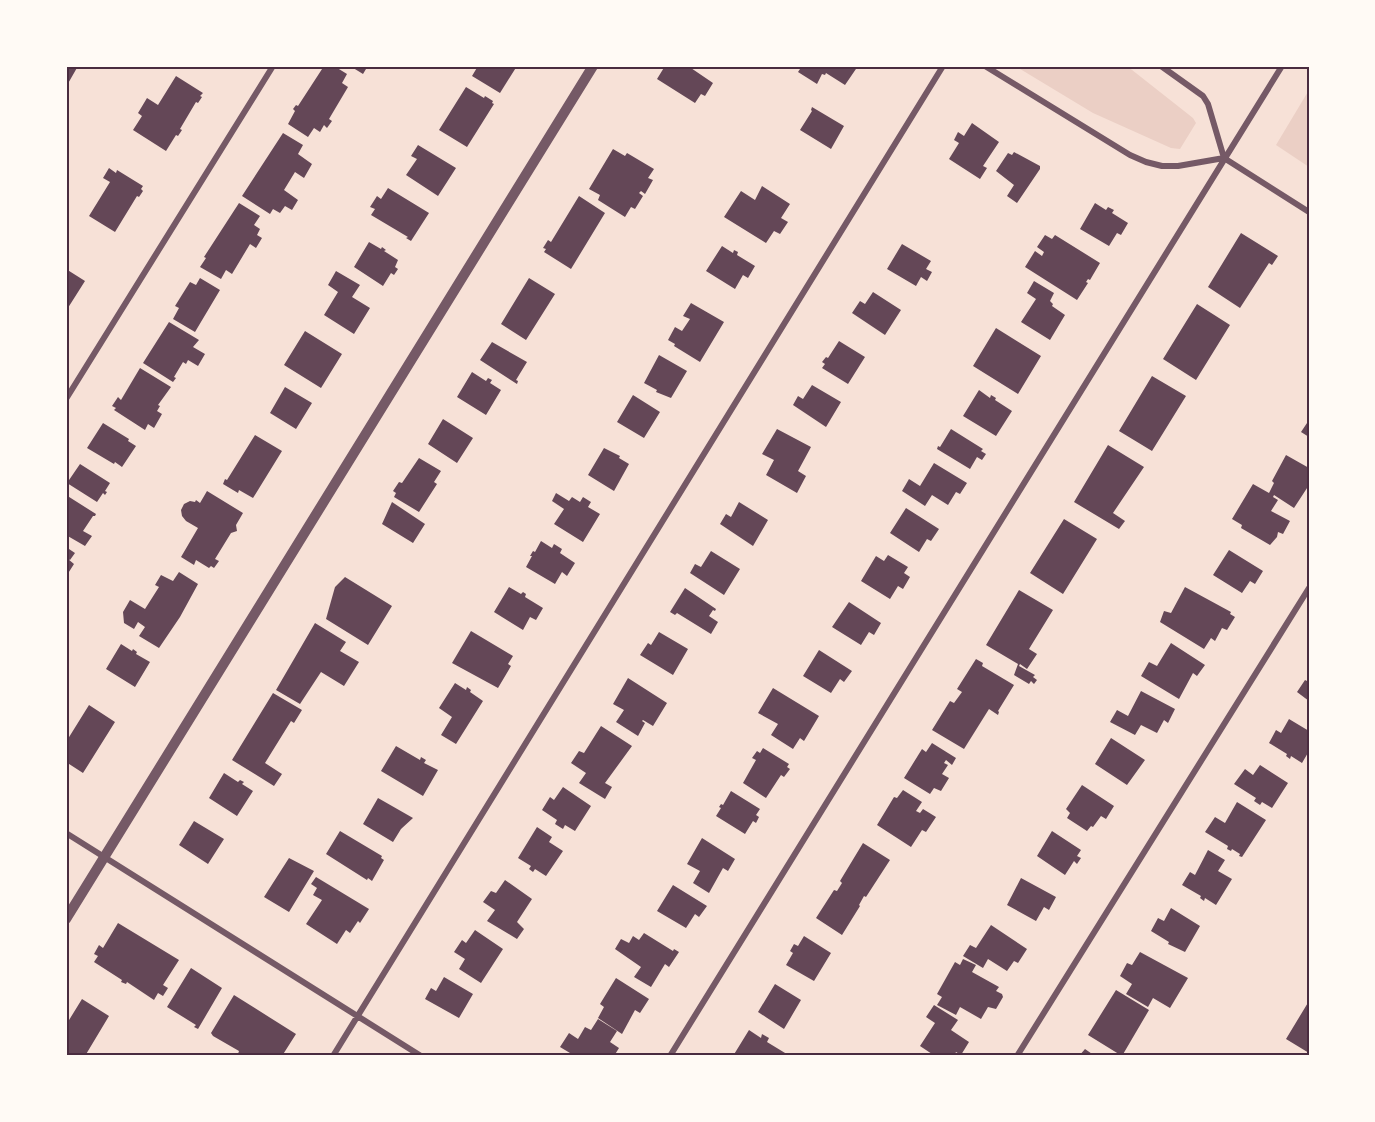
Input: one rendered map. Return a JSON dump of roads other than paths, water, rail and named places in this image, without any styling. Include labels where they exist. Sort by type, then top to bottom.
[{"type":"street","points":[[66,399],[273,66]]},
{"type":"street","points":[[66,920],[593,66]]},
{"type":"street","points":[[333,1056],[944,66]]},
{"type":"street","points":[[985,66],[1130,155],[1162,166],[1178,166],[1224,158],[1309,212]]},
{"type":"street","points":[[1161,66],[1203,96],[1212,113],[1224,158]]},
{"type":"street","points":[[670,1056],[1282,66]]},
{"type":"street","points":[[1017,1056],[1309,588]]},
{"type":"street","points":[[66,833],[421,1056]]}]
